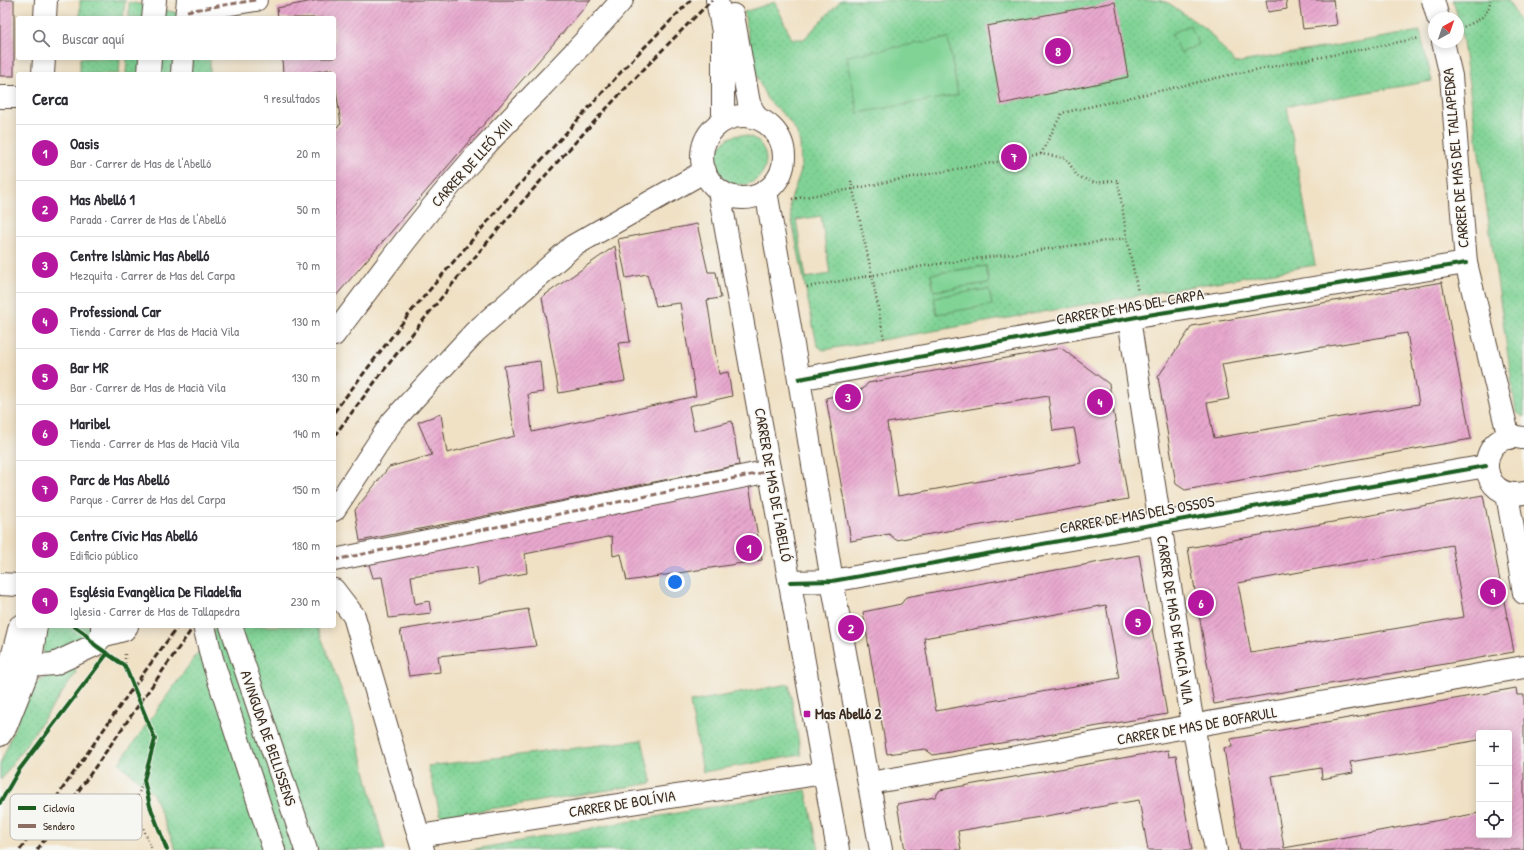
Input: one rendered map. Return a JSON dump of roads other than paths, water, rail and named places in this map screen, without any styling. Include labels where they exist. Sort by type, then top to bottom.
[{"type":"street","points":[[45,16],[46,0]]},
{"type":"street","points":[[154,16],[155,0]]},
{"type":"street","points":[[187,10],[256,0]]},
{"type":"street","name":"CARRER DE LLEÓ XIII","points":[[336,332],[417,225],[483,149],[622,0]]},
{"type":"street","points":[[716,0],[723,32],[723,120]]},
{"type":"street","points":[[730,0],[749,103],[756,117]]},
{"type":"street","points":[[1433,0],[1436,12]]},
{"type":"street","name":"CARRER DE MAS DEL TALLAPEDRA","points":[[1437,48],[1451,76],[1466,263],[1516,438]]},
{"type":"street","points":[[43,72],[44,60]]},
{"type":"street","points":[[149,72],[150,60]]},
{"type":"street","points":[[182,72],[183,60]]},
{"type":"street","points":[[0,97],[16,97]]},
{"type":"street","points":[[741,115],[756,117],[764,121],[775,130],[783,145],[784,163],[780,177],[772,187],[760,195],[752,198],[733,197],[719,192],[711,183],[702,166],[704,140],[712,128],[723,120],[741,115]]},
{"type":"street","points":[[336,507],[392,422],[475,332],[573,246],[705,171]]},
{"type":"street","points":[[766,191],[799,378],[832,581],[881,850]]},
{"type":"street","name":"CARRER DE MAS DE L'ABELLÓ","points":[[719,192],[838,850]]},
{"type":"street","name":"CARRER DE MAS DEL CARPA","points":[[799,378],[1135,317],[1466,263]]},
{"type":"street","name":"CARRER DE MAS DE MACIÀ VILA","points":[[1135,317],[1159,524],[1192,727],[1216,850]]},
{"type":"street","points":[[1516,438],[1501,440],[1492,448],[1487,457],[1486,466],[1489,479],[1498,490],[1516,494],[1524,593]]},
{"type":"street","name":"CARRER DE MAS DELS OSSOS","points":[[790,582],[832,581],[1486,466]]},
{"type":"street","points":[[336,560],[770,471]]},
{"type":"street","points":[[0,584],[16,585]]},
{"type":"street","points":[[336,593],[354,616],[421,843]]},
{"type":"street","points":[[30,666],[54,664],[100,636],[124,630],[126,628]]},
{"type":"street","name":"AVINGUDA DE BELLISSENS","points":[[204,628],[212,659],[274,850]]},
{"type":"street","points":[[0,735],[6,726],[30,666],[25,629]]},
{"type":"street","points":[[0,705],[25,629]]},
{"type":"street","name":"AVINGUDA DE BELLISSENS","points":[[233,630],[306,850]]},
{"type":"street","name":"CARRER DE MAS DE BOFARULL","points":[[870,783],[1524,667]]},
{"type":"street","name":"CARRER DE BOLÍVIA","points":[[421,843],[824,773]]},
{"type":"railway","points":[[336,409],[410,313],[517,187],[631,61],[691,0]]},
{"type":"railway","points":[[336,433],[421,323],[525,198],[598,117],[712,0]]},
{"type":"railway","points":[[59,794],[177,628]]},
{"type":"railway","points":[[76,794],[193,628]]},
{"type":"railway","points":[[20,850],[27,840]]},
{"type":"railway","points":[[37,850],[44,840]]},
{"type":"place","name":"Centre Cívic Mas Abelló","points":[[1058,51]]},
{"type":"place","name":"Parc de Mas Abelló","points":[[1014,157]]},
{"type":"place","name":"Centre Islàmic Mas Abelló","points":[[848,397]]},
{"type":"place","name":"Professional Car","points":[[1100,402]]},
{"type":"place","name":"Oasis","points":[[749,548]]},
{"type":"place","name":"Església Evangèlica De Filadelfia","points":[[1493,592]]},
{"type":"place","name":"Maribel","points":[[1201,603]]},
{"type":"place","name":"Bar MR","points":[[1138,622]]},
{"type":"place","name":"Mas Abelló 1","points":[[851,628]]},
{"type":"place","name":"Mas Abelló 2","points":[[807,714]]}]
